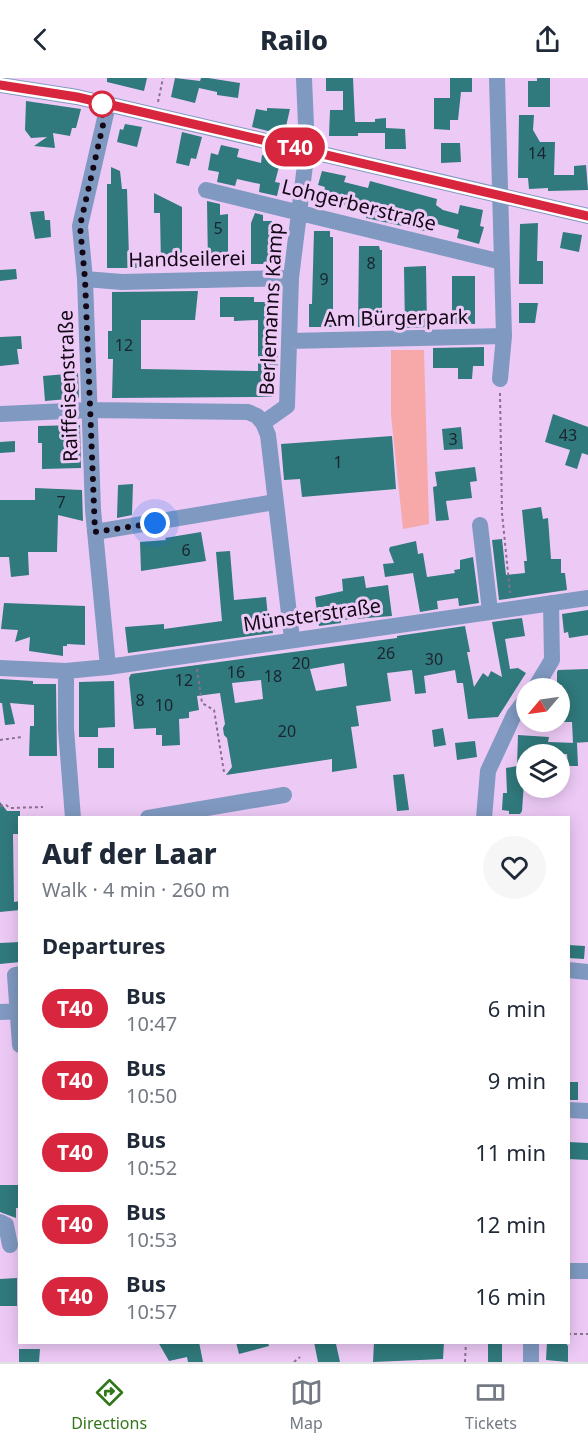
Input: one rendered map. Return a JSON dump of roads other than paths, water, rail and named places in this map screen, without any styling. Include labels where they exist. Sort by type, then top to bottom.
[{"type":"street","name":"Berlemanns Kamp","points":[[263,423],[287,406],[291,278],[297,212],[307,149],[304,78]]},
{"type":"street","points":[[497,78],[504,336],[500,379]]},
{"type":"street","points":[[0,85],[77,97],[588,216]]},
{"type":"street","name":"Raiffeisenstraße","points":[[108,105],[80,226],[85,279],[95,532],[108,668]]},
{"type":"street","name":"Lohgerberstraße","points":[[206,190],[502,262]]},
{"type":"street","name":"Handseilerei","points":[[85,279],[122,282],[291,278]]},
{"type":"street","name":"Am Bürgerpark","points":[[289,341],[504,336]]},
{"type":"street","points":[[0,414],[90,410],[248,412],[257,417],[263,423],[268,435],[292,639]]},
{"type":"street","points":[[95,532],[275,502]]},
{"type":"street","points":[[480,525],[490,611]]},
{"type":"street","name":"Münsterstraße","points":[[0,668],[66,671],[108,668],[292,639],[588,598]]},
{"type":"street","points":[[541,678],[552,660],[551,603]]},
{"type":"street","points":[[66,671],[66,729],[73,816]]},
{"type":"street","points":[[484,816],[488,771],[516,712]]},
{"type":"street","points":[[160,816],[284,795]]},
{"type":"street","points":[[570,970],[588,972]]},
{"type":"street","points":[[0,1012],[18,1011],[15,975],[18,974]]},
{"type":"street","points":[[570,1110],[588,1111]]},
{"type":"street","points":[[0,1222],[6,1226],[10,1245]]},
{"type":"street","points":[[570,1271],[588,1271]]},
{"type":"street","points":[[531,1344],[531,1362]]}]
